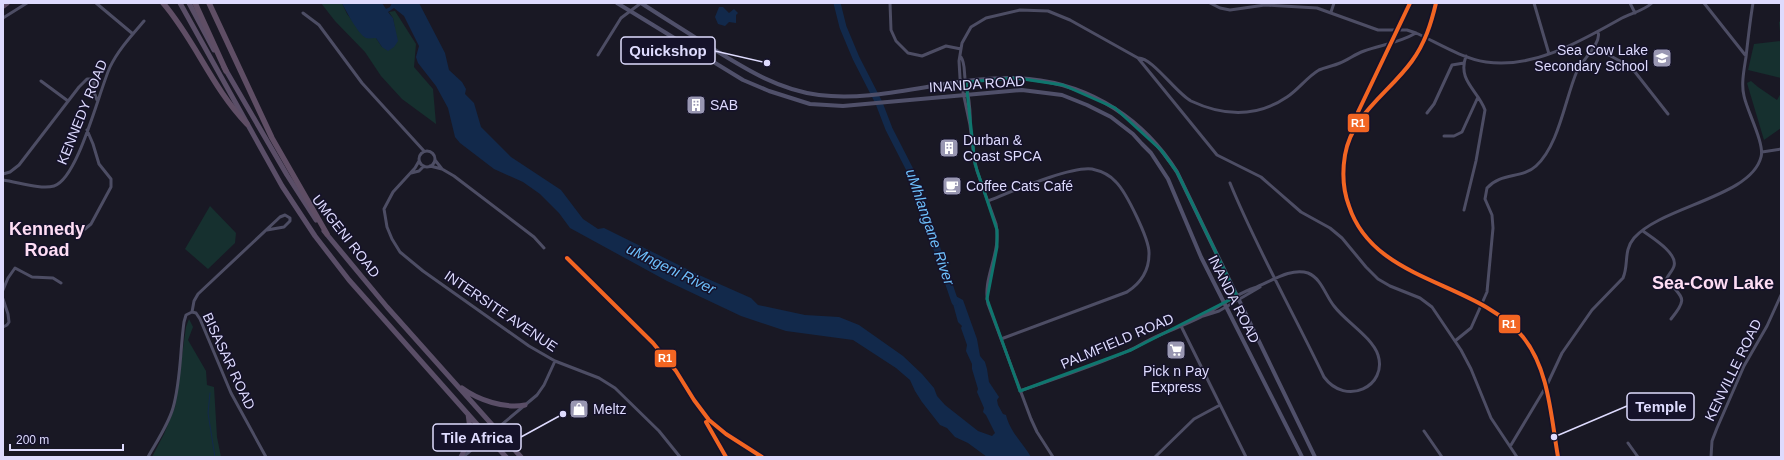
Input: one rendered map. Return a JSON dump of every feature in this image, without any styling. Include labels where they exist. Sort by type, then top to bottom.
[{"type":"highway","points":[[3,4],[7,3]]},
{"type":"highway","points":[[163,3],[187,36],[233,108],[247,124]]},
{"type":"highway","name":"UMGENI ROAD","points":[[180,3],[282,186],[319,242],[349,280],[506,457]]},
{"type":"highway","name":"UMGENI ROAD","points":[[189,3],[226,71],[287,175],[327,234],[359,274],[452,381],[521,457]]},
{"type":"highway","points":[[195,3],[226,71]]},
{"type":"highway","points":[[209,3],[234,59],[282,158],[327,234]]},
{"type":"highway","points":[[452,381],[468,393],[479,398],[513,406],[525,405]]},
{"type":"highway","points":[[462,457],[471,436],[468,414]]},
{"type":"main road","name":"INANDA ROAD","points":[[617,3],[752,85],[810,104],[831,106],[1022,90],[1062,95],[1098,110],[1128,130],[1151,153],[1168,179],[1201,257],[1302,457]]},
{"type":"main road","name":"INANDA ROAD","points":[[641,3],[737,65],[764,79],[808,93],[829,96],[858,96],[899,92],[964,82],[1003,78],[1029,78],[1053,82],[1092,95],[1127,116],[1150,137],[1177,172],[1315,457]]},
{"type":"main road","points":[[651,3],[654,11]]},
{"type":"street","points":[[3,18],[27,3]]},
{"type":"street","points":[[96,3],[133,34]]},
{"type":"street","points":[[598,55],[620,18],[641,3]]},
{"type":"street","points":[[890,3],[891,30],[896,41],[908,53],[922,56],[946,46],[961,49]]},
{"type":"street","points":[[1210,3],[1220,8],[1230,10],[1265,5],[1292,5],[1317,8],[1378,30],[1407,30],[1466,56],[1484,62],[1508,64],[1524,62],[1549,54],[1598,32],[1652,3]]},
{"type":"street","points":[[1331,12],[1334,3]]},
{"type":"street","points":[[1534,3],[1549,54]]},
{"type":"street","points":[[1630,3],[1635,13]]},
{"type":"street","points":[[1704,3],[1746,56]]},
{"type":"street","points":[[1511,445],[1547,385],[1562,353],[1590,314],[1623,278],[1625,273],[1628,245],[1635,237],[1642,231],[1672,213],[1724,192],[1739,184],[1751,174],[1760,161],[1762,152],[1744,96],[1743,83],[1752,3]]},
{"type":"street","points":[[1053,457],[1034,425],[1020,391],[987,299],[989,277],[998,241],[996,224],[975,164],[964,95],[963,61],[961,57],[961,49],[968,30],[981,20],[998,14],[1020,10],[1048,11],[1062,16],[1138,58],[1148,60],[1191,101],[1216,110],[1239,113],[1277,103],[1287,97],[1319,70],[1342,63],[1363,51],[1394,43],[1416,33]]},
{"type":"street","points":[[303,13],[319,25],[370,93],[424,151],[429,151],[433,154],[435,160],[442,169]]},
{"type":"street","name":"KENNEDY ROAD","points":[[3,180],[44,188],[59,184],[63,181],[71,170],[110,65],[144,21]]},
{"type":"street","points":[[1455,341],[1471,328],[1487,292],[1493,228],[1492,215],[1485,198],[1487,188],[1496,180],[1530,170],[1538,164],[1555,136],[1578,70],[1599,38],[1598,32]]},
{"type":"street","points":[[1594,47],[1620,61],[1635,72],[1668,114]]},
{"type":"street","points":[[1464,210],[1476,161],[1485,112],[1485,108],[1464,74],[1464,63],[1466,56]]},
{"type":"street","points":[[1138,58],[1212,151],[1260,177],[1301,212],[1330,228],[1342,238],[1378,279],[1426,302],[1436,312],[1471,369],[1491,418],[1511,445],[1517,457]]},
{"type":"street","points":[[1427,113],[1434,104],[1452,65],[1464,63]]},
{"type":"street","points":[[3,174],[10,172],[19,164],[83,82],[88,78],[94,82],[94,92],[97,100]]},
{"type":"street","points":[[41,81],[68,101]]},
{"type":"street","points":[[964,82],[969,94],[971,109],[970,126]]},
{"type":"street","points":[[1444,136],[1454,136],[1462,132],[1478,97]]},
{"type":"street","points":[[69,232],[85,229],[91,224],[111,187],[111,179],[99,164],[87,130]]},
{"type":"street","points":[[1762,152],[1781,149]]},
{"type":"street","points":[[424,151],[419,156],[419,161],[424,166],[442,169],[456,178],[534,237],[544,248]]},
{"type":"street","points":[[430,166],[435,160]]},
{"type":"street","name":"INTERSITE AVENUE","points":[[419,161],[411,173],[393,192],[384,209],[387,227],[400,252],[423,271],[525,344],[555,360],[599,378],[615,388],[658,431],[680,457]]},
{"type":"street","name":"INTERSITE AVENUE","points":[[411,173],[419,171],[424,166]]},
{"type":"street","points":[[988,201],[1075,170],[1097,170],[1114,180],[1122,189],[1145,237],[1149,249],[1148,264],[1143,276],[1136,285],[1127,292],[1001,339]]},
{"type":"street","points":[[1230,183],[1241,211],[1276,279],[1328,383],[1339,390],[1350,392],[1361,390],[1370,384],[1378,370],[1379,358],[1373,345],[1333,306],[1321,284],[1315,277],[1308,273],[1294,272],[1276,279],[1266,284]]},
{"type":"street","name":"BISASAR ROAD","points":[[266,457],[231,394],[200,320],[196,313],[192,312],[194,301],[198,294],[283,215],[290,218],[290,221],[286,226],[267,230]]},
{"type":"street","points":[[1642,231],[1665,248],[1674,262],[1674,267],[1667,278],[1681,295],[1682,300],[1679,310],[1671,318]]},
{"type":"street","points":[[3,290],[8,278],[15,268],[31,277],[53,278],[61,283]]},
{"type":"street","name":"PALMFIELD ROAD","points":[[1238,298],[1242,293],[1266,284]]},
{"type":"street","name":"PALMFIELD ROAD","points":[[1020,391],[1126,352],[1200,317],[1211,314],[1266,284]]},
{"type":"street","name":"KENVILLE ROAD","points":[[1711,457],[1712,441],[1717,428],[1747,361],[1767,326],[1781,295]]},
{"type":"street","points":[[3,299],[9,320],[7,325],[3,327]]},
{"type":"street","points":[[148,457],[168,420],[172,408],[178,380],[184,322],[186,315],[192,312]]},
{"type":"street","points":[[1181,326],[1246,457]]},
{"type":"street","points":[[462,457],[537,395],[544,385],[555,360]]},
{"type":"street","points":[[1156,457],[1194,420],[1220,405]]},
{"type":"street","points":[[1424,432],[1442,457]]},
{"type":"street","points":[[1628,443],[1638,457]]},
{"type":"highlighted area","points":[[1016,78],[1063,85],[1115,108],[1161,150],[1177,172],[1237,296],[1131,350],[1020,391],[987,299],[997,247],[997,230],[975,164],[966,82]]},
{"type":"green space","points":[[321,3],[342,3],[347,14],[367,38],[376,38],[382,47],[395,29],[393,18],[389,12],[395,11],[416,44],[414,67],[433,89],[436,124],[402,99],[381,76],[365,52],[335,21]]},
{"type":"green space","points":[[1781,21],[1781,41],[1779,22]]},
{"type":"green space","points":[[1781,41],[1781,78],[1748,70],[1754,44]]},
{"type":"green space","points":[[1751,81],[1777,100],[1781,93],[1781,128],[1764,140],[1747,83]]},
{"type":"green space","points":[[210,206],[236,233],[235,243],[208,269],[185,249]]},
{"type":"green space","points":[[189,319],[193,327],[188,340],[206,371],[207,385],[214,387],[217,437],[221,457],[152,457],[164,434],[175,407],[186,327]]},
{"type":"water","name":"uMngeni River","points":[[342,3],[382,3],[386,9],[390,7],[392,3],[419,3],[445,53],[449,70],[462,82],[466,89],[465,94],[474,103],[481,127],[511,157],[561,190],[583,219],[598,229],[604,228],[699,275],[751,298],[758,305],[805,315],[839,317],[859,325],[903,356],[934,388],[937,396],[945,405],[978,431],[992,436],[995,433],[983,412],[984,408],[977,392],[978,389],[972,364],[966,351],[967,345],[961,328],[962,326],[958,322],[950,293],[963,300],[977,339],[980,356],[985,362],[989,382],[999,397],[997,400],[998,405],[1003,414],[1006,415],[1010,427],[1031,457],[987,457],[968,443],[955,437],[947,428],[940,425],[922,402],[910,380],[896,368],[853,340],[786,331],[741,316],[667,281],[570,228],[559,213],[540,194],[523,182],[494,169],[460,143],[455,137],[448,108],[436,86],[418,63],[416,57],[419,46],[404,16],[394,8],[388,12],[393,18],[398,41],[394,47],[388,51],[382,47],[376,38],[366,38],[359,32]]},
{"type":"water","points":[[719,7],[723,7],[729,13],[734,9],[738,13],[736,15],[736,23],[729,22],[725,26],[718,24],[715,17]]},
{"type":"waterway","name":"uMhlangane River","points":[[837,3],[843,27],[856,58],[911,172],[955,302]]},
{"type":"waterway","points":[[210,393],[208,413],[215,457]]},
{"type":"railway","points":[[567,258],[653,343],[676,371],[694,400],[709,420],[726,434],[762,457]]},
{"type":"railway","points":[[705,421],[726,457]]},
{"type":"transit line","name":"R1","points":[[1358,112],[1410,3]]},
{"type":"transit line","name":"R1","points":[[1436,3],[1427,33],[1417,54],[1403,73],[1363,116],[1349,141],[1345,155],[1344,168],[1344,188],[1347,200],[1362,231],[1380,251],[1403,266],[1480,303],[1503,318],[1523,337],[1532,350],[1544,378],[1551,410],[1558,457]]},
{"type":"transit line","name":"R1","points":[[567,258],[653,343],[676,371],[694,400],[709,420],[726,434],[762,457]]},
{"type":"transit line","name":"R1","points":[[706,422],[726,457]]},
{"type":"place","name":"Sea Cow Lake Secondary School","points":[[1662,58]]},
{"type":"place","name":"Quickshop","points":[[767,63]]},
{"type":"place","name":"SAB","points":[[696,105]]},
{"type":"place","name":"Durban & Coast SPCA","points":[[949,148]]},
{"type":"place","name":"Coffee Cats Café","points":[[952,186]]},
{"type":"place","name":"Pick n Pay Express","points":[[1176,350]]},
{"type":"place","name":"Meltz","points":[[579,409]]},
{"type":"place","name":"Tile Africa","points":[[563,414]]},
{"type":"place","name":"Temple","points":[[1554,437]]},
{"type":"district","name":"Kennedy Road","points":[[47,239]]},
{"type":"district","name":"Sea-Cow Lake","points":[[1713,283]]}]
